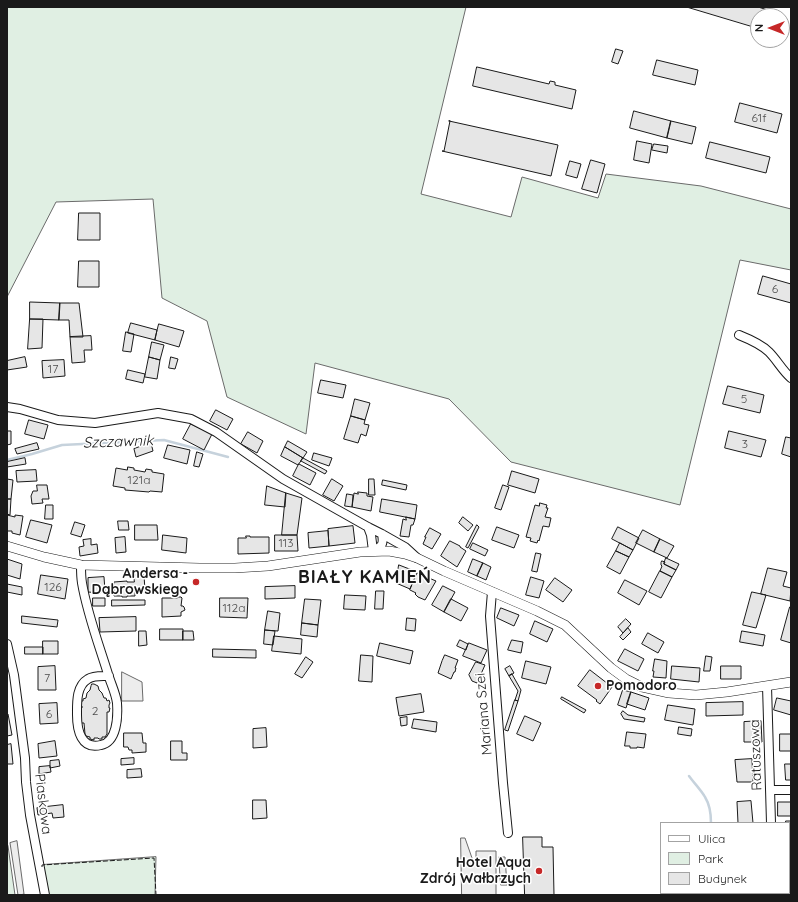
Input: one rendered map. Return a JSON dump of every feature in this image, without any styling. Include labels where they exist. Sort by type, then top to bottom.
[{"type":"street","points":[[739,335],[768,351],[785,373],[791,378]]},
{"type":"street","points":[[7,407],[20,409],[58,420],[96,423],[158,413],[191,419],[216,432],[283,479],[405,547],[417,558]]},
{"type":"street","points":[[368,527],[371,535],[372,551]]},
{"type":"street","points":[[372,551],[382,546],[382,534]]},
{"type":"street","points":[[7,546],[44,557],[81,565],[200,568],[268,566],[360,552],[389,551],[417,558],[566,625],[611,668],[626,679],[642,687],[669,693],[696,695],[727,692],[791,682]]},
{"type":"street","points":[[81,565],[82,582],[87,603],[96,637],[109,676],[117,703],[116,727],[110,741],[104,745],[90,745],[80,736],[78,729],[77,700],[79,690],[84,682],[92,677],[109,676]]},
{"type":"street","name":"Mariana Szei","points":[[492,592],[490,616],[508,833]]},
{"type":"street","name":"Piaskowa","points":[[7,644],[14,675],[25,758],[30,815],[45,895]]},
{"type":"street","name":"Ratuszowa","points":[[767,686],[771,822]]},
{"type":"street","points":[[770,790],[791,790]]},
{"type":"green space","points":[[7,7],[466,7],[421,194],[511,217],[522,177],[598,198],[606,174],[701,186],[791,209],[791,270],[740,260],[680,505],[511,462],[449,399],[315,363],[306,434],[227,397],[207,321],[162,298],[153,199],[56,202],[7,297]]},
{"type":"green space","points":[[8,846],[15,895],[7,895]]},
{"type":"green space","points":[[156,857],[155,895],[47,895],[42,865]]},
{"type":"shaded area","points":[[122,672],[142,682],[143,701],[122,701]]},
{"type":"shaded area","points":[[461,838],[465,838],[472,858],[476,863],[476,851],[496,851],[496,895],[462,895]]},
{"type":"shaded area","points":[[17,841],[24,894],[20,895],[18,895],[10,843]]},
{"type":"shaded area","points":[[499,857],[505,857],[507,885],[501,885]]},
{"type":"building","points":[[687,7],[761,8],[750,8],[750,26]]},
{"type":"building","points":[[616,49],[623,51],[618,64],[612,62]]},
{"type":"building","points":[[657,60],[698,70],[695,85],[653,75]]},
{"type":"building","points":[[477,67],[549,84],[550,81],[555,82],[555,85],[576,90],[572,109],[473,86]]},
{"type":"building","points":[[740,103],[782,114],[777,133],[735,122]]},
{"type":"building","points":[[634,111],[671,121],[667,138],[630,128]]},
{"type":"building","points":[[450,121],[558,145],[551,176],[442,151],[444,151]]},
{"type":"building","points":[[671,121],[696,127],[692,144],[667,138]]},
{"type":"building","points":[[637,141],[652,144],[649,163],[634,160]]},
{"type":"building","points":[[710,142],[770,157],[766,173],[706,158]]},
{"type":"building","points":[[654,144],[668,146],[667,153],[652,150]]},
{"type":"building","points":[[591,160],[605,164],[597,193],[582,189]]},
{"type":"building","points":[[570,161],[581,164],[577,178],[566,175]]},
{"type":"building","points":[[79,213],[100,213],[100,240],[78,240]]},
{"type":"building","points":[[79,261],[99,261],[99,287],[78,287]]},
{"type":"building","points":[[763,276],[791,284],[791,303],[758,294]]},
{"type":"building","points":[[30,302],[60,303],[59,320],[30,319]]},
{"type":"building","points":[[60,303],[79,303],[83,337],[70,337],[69,320],[59,320]]},
{"type":"building","points":[[30,319],[43,319],[42,348],[28,349]]},
{"type":"building","points":[[131,323],[157,330],[155,340],[128,333]]},
{"type":"building","points":[[159,324],[184,331],[179,347],[155,340]]},
{"type":"building","points":[[126,332],[134,334],[131,352],[123,351]]},
{"type":"building","points":[[91,336],[92,350],[84,350],[85,362],[72,363],[70,337]]},
{"type":"building","points":[[152,342],[164,345],[160,360],[149,357]]},
{"type":"building","points":[[25,357],[27,367],[7,370],[7,361]]},
{"type":"building","points":[[149,357],[160,360],[157,379],[145,377]]},
{"type":"building","points":[[171,357],[178,359],[175,369],[169,368]]},
{"type":"building","points":[[64,360],[65,376],[43,378],[42,361]]},
{"type":"building","points":[[128,370],[145,374],[143,383],[126,379]]},
{"type":"building","points":[[321,380],[346,385],[343,398],[318,393]]},
{"type":"building","points":[[728,386],[764,395],[760,413],[723,404]]},
{"type":"building","points":[[355,399],[370,403],[365,420],[351,416]]},
{"type":"building","points":[[216,410],[233,419],[227,430],[210,421]]},
{"type":"building","points":[[351,416],[365,420],[364,424],[369,425],[366,436],[361,434],[358,443],[344,439]]},
{"type":"building","points":[[29,420],[48,425],[44,439],[25,434]]},
{"type":"building","points":[[191,424],[212,434],[204,450],[183,439]]},
{"type":"building","points":[[7,431],[11,431],[11,444],[7,445]]},
{"type":"building","points":[[729,431],[766,440],[761,457],[725,448]]},
{"type":"building","points":[[248,432],[263,441],[257,453],[241,444]]},
{"type":"building","points":[[786,437],[791,438],[791,457],[782,454]]},
{"type":"building","points":[[288,441],[307,452],[303,458],[285,447]]},
{"type":"building","points":[[37,443],[39,449],[17,454],[15,449]]},
{"type":"building","points":[[151,443],[153,451],[136,457],[134,449]]},
{"type":"building","points":[[168,445],[190,450],[187,464],[164,458]]},
{"type":"building","points":[[285,447],[303,458],[298,465],[281,456]]},
{"type":"building","points":[[197,452],[203,454],[199,467],[194,466]]},
{"type":"building","points":[[314,453],[332,458],[329,466],[312,460]]},
{"type":"building","points":[[25,458],[26,464],[7,467],[7,462]]},
{"type":"building","points":[[303,458],[327,471],[325,474],[301,461]]},
{"type":"building","points":[[299,464],[316,473],[310,485],[293,476]]},
{"type":"building","points":[[128,467],[134,468],[134,470],[145,472],[146,469],[152,470],[152,472],[164,474],[162,492],[125,490],[125,488],[113,486],[116,468],[127,470]]},
{"type":"building","points":[[36,470],[37,481],[17,482],[16,471]]},
{"type":"building","points":[[512,471],[539,479],[535,493],[508,485]]},
{"type":"building","points":[[7,479],[13,480],[11,499],[7,499]]},
{"type":"building","points":[[332,479],[343,486],[334,501],[323,495]]},
{"type":"building","points":[[369,479],[374,479],[375,495],[369,495]]},
{"type":"building","points":[[383,480],[407,485],[406,490],[382,485]]},
{"type":"building","points":[[37,485],[47,485],[49,499],[42,499],[43,503],[32,504],[31,496],[33,491],[37,491]]},
{"type":"building","points":[[503,485],[509,487],[501,510],[495,508]]},
{"type":"building","points":[[267,486],[286,493],[285,507],[265,505]]},
{"type":"building","points":[[358,492],[367,493],[367,496],[373,497],[371,511],[352,507],[354,493],[358,494]]},
{"type":"building","points":[[286,493],[302,498],[297,535],[282,535]]},
{"type":"building","points":[[347,494],[353,495],[352,507],[345,506]]},
{"type":"building","points":[[7,499],[11,499],[10,515],[7,514]]},
{"type":"building","points":[[382,499],[417,505],[415,519],[380,512]]},
{"type":"building","points":[[540,503],[547,505],[546,508],[548,508],[545,517],[551,518],[549,527],[543,526],[539,541],[538,540],[537,543],[530,541],[531,538],[526,537],[535,505],[539,506]]},
{"type":"building","points":[[46,505],[53,505],[53,519],[45,519]]},
{"type":"building","points":[[7,515],[15,517],[15,515],[23,516],[20,535],[12,533],[12,531],[7,531]]},
{"type":"building","points":[[406,517],[415,519],[413,525],[411,525],[409,537],[400,536],[403,519],[406,520]]},
{"type":"building","points":[[463,517],[473,525],[468,531],[459,523]]},
{"type":"building","points":[[31,520],[52,525],[47,543],[26,537]]},
{"type":"building","points":[[118,521],[128,521],[129,530],[119,530]]},
{"type":"building","points":[[75,522],[85,525],[81,537],[71,534]]},
{"type":"building","points":[[135,525],[157,525],[158,540],[135,540]]},
{"type":"building","points":[[477,525],[479,527],[468,548],[466,547]]},
{"type":"building","points":[[353,526],[355,543],[329,546],[328,529]]},
{"type":"building","points":[[497,527],[519,535],[514,548],[492,540]]},
{"type":"building","points":[[618,527],[639,538],[633,550],[612,539]]},
{"type":"building","points":[[430,528],[441,534],[432,549],[423,544]]},
{"type":"building","points":[[643,530],[660,539],[654,552],[636,543]]},
{"type":"building","points":[[328,531],[329,546],[309,548],[308,533]]},
{"type":"building","points":[[163,535],[187,538],[186,553],[162,550]]},
{"type":"building","points":[[275,535],[297,535],[298,551],[275,551]]},
{"type":"building","points":[[246,536],[269,537],[269,553],[238,554],[238,538],[246,538]]},
{"type":"building","points":[[125,537],[126,552],[116,553],[115,538]]},
{"type":"building","points":[[91,539],[91,545],[97,544],[98,553],[80,556],[79,547],[84,546],[83,540]]},
{"type":"building","points":[[660,539],[674,546],[667,558],[654,552]]},
{"type":"building","points":[[450,541],[466,551],[457,567],[441,556]]},
{"type":"building","points":[[473,543],[488,550],[485,556],[470,549]]},
{"type":"building","points":[[620,543],[633,550],[629,557],[616,551]]},
{"type":"building","points":[[616,551],[629,557],[620,574],[607,567]]},
{"type":"building","points":[[536,553],[541,554],[537,572],[532,571]]},
{"type":"building","points":[[666,558],[679,564],[676,570],[664,564]]},
{"type":"building","points":[[7,559],[22,564],[20,579],[7,575]]},
{"type":"building","points":[[473,559],[483,563],[477,576],[468,572]]},
{"type":"building","points":[[662,561],[665,562],[664,564],[676,570],[672,577],[660,571]]},
{"type":"building","points":[[483,563],[491,567],[486,580],[477,576]]},
{"type":"building","points":[[399,565],[417,573],[410,589],[396,583]]},
{"type":"building","points":[[768,568],[787,572],[783,586],[791,588],[790,601],[761,594]]},
{"type":"building","points":[[660,571],[672,577],[661,598],[649,592]]},
{"type":"building","points":[[417,573],[436,581],[425,600],[418,597],[415,594],[416,593],[410,590]]},
{"type":"building","points":[[41,575],[68,579],[65,599],[38,594]]},
{"type":"building","points":[[134,575],[144,575],[145,591],[135,592],[135,596],[114,596],[114,582],[134,582]]},
{"type":"building","points":[[104,577],[105,591],[101,591],[101,593],[88,592],[88,578]]},
{"type":"building","points":[[531,577],[544,581],[539,598],[526,595]]},
{"type":"building","points":[[555,578],[572,590],[563,602],[546,590]]},
{"type":"building","points":[[625,580],[647,591],[639,605],[618,593]]},
{"type":"building","points":[[7,584],[22,587],[22,595],[7,592]]},
{"type":"building","points":[[295,586],[295,598],[265,599],[265,587]]},
{"type":"building","points":[[443,586],[455,592],[444,612],[432,605]]},
{"type":"building","points":[[376,591],[384,591],[383,609],[375,609]]},
{"type":"building","points":[[752,592],[766,595],[756,628],[743,625]]},
{"type":"building","points":[[345,595],[366,596],[365,610],[344,609]]},
{"type":"building","points":[[93,598],[105,598],[105,606],[93,606]]},
{"type":"building","points":[[162,598],[182,598],[181,606],[184,607],[185,610],[181,612],[181,616],[162,617]]},
{"type":"building","points":[[220,598],[248,598],[247,618],[220,617]]},
{"type":"building","points":[[305,599],[321,600],[318,625],[302,623]]},
{"type":"building","points":[[451,599],[468,608],[461,621],[444,612]]},
{"type":"building","points":[[112,600],[145,600],[145,605],[112,606]]},
{"type":"building","points":[[791,607],[791,643],[781,640]]},
{"type":"building","points":[[501,608],[519,615],[514,626],[497,618]]},
{"type":"building","points":[[268,611],[280,613],[278,631],[265,630]]},
{"type":"building","points":[[22,616],[58,620],[57,627],[22,623]]},
{"type":"building","points":[[136,617],[136,631],[100,632],[99,618]]},
{"type":"building","points":[[407,618],[416,619],[415,631],[406,630]]},
{"type":"building","points":[[626,619],[631,624],[623,633],[618,627]]},
{"type":"building","points":[[535,621],[553,629],[547,642],[530,634]]},
{"type":"building","points":[[302,623],[318,625],[317,637],[301,635]]},
{"type":"building","points":[[628,628],[631,632],[623,640],[620,637]]},
{"type":"building","points":[[160,629],[183,629],[183,640],[160,640]]},
{"type":"building","points":[[265,630],[275,631],[273,645],[264,644]]},
{"type":"building","points":[[139,631],[146,631],[147,645],[139,646]]},
{"type":"building","points":[[183,631],[193,631],[194,640],[183,640]]},
{"type":"building","points":[[742,631],[765,635],[763,646],[740,642]]},
{"type":"building","points":[[648,633],[664,642],[658,653],[642,644]]},
{"type":"building","points":[[274,636],[302,639],[301,654],[272,651]]},
{"type":"building","points":[[460,640],[468,644],[466,650],[457,646]]},
{"type":"building","points":[[512,640],[523,642],[521,653],[508,650]]},
{"type":"building","points":[[43,641],[58,641],[58,654],[43,654]]},
{"type":"building","points":[[380,643],[413,651],[410,664],[377,656]]},
{"type":"building","points":[[469,643],[487,650],[481,663],[463,656]]},
{"type":"building","points":[[25,647],[43,647],[43,654],[25,654]]},
{"type":"building","points":[[213,649],[256,650],[256,658],[213,657]]},
{"type":"building","points":[[625,649],[644,659],[638,671],[618,661]]},
{"type":"building","points":[[361,655],[373,656],[372,682],[359,681]]},
{"type":"building","points":[[445,655],[458,660],[455,672],[451,679],[438,673]]},
{"type":"building","points":[[706,656],[712,657],[710,671],[704,671]]},
{"type":"building","points":[[306,657],[313,662],[302,678],[295,674]]},
{"type":"building","points":[[655,659],[667,661],[666,678],[653,677]]},
{"type":"building","points":[[526,661],[551,667],[546,684],[522,678]]},
{"type":"building","points":[[476,662],[485,665],[477,683],[472,681],[469,675]]},
{"type":"building","points":[[55,666],[56,690],[38,690],[38,667]]},
{"type":"building","points":[[510,666],[514,673],[509,676],[505,669]]},
{"type":"building","points":[[672,666],[700,668],[699,682],[671,679]]},
{"type":"building","points":[[721,666],[741,666],[741,679],[721,679]]},
{"type":"building","points":[[590,670],[612,687],[600,704],[578,686]]},
{"type":"building","points":[[512,674],[521,690],[518,701],[515,700],[518,691],[509,676]]},
{"type":"building","points":[[92,684],[98,686],[104,698],[106,698],[107,701],[109,700],[110,703],[109,712],[107,712],[107,734],[105,737],[102,737],[102,739],[94,738],[94,740],[86,736],[84,723],[80,723],[80,709],[82,708],[80,705],[81,701],[86,698]]},
{"type":"building","points":[[623,690],[631,692],[626,708],[618,705]]},
{"type":"building","points":[[631,692],[649,698],[645,710],[627,704]]},
{"type":"building","points":[[421,694],[424,712],[399,716],[396,698]]},
{"type":"building","points":[[562,697],[586,710],[584,713],[561,699]]},
{"type":"building","points":[[777,698],[791,701],[791,715],[774,710]]},
{"type":"building","points":[[515,700],[518,701],[508,731],[505,730]]},
{"type":"building","points":[[743,702],[743,715],[706,716],[706,703]]},
{"type":"building","points":[[57,703],[58,723],[40,724],[39,704]]},
{"type":"building","points":[[668,705],[695,709],[693,725],[665,720]]},
{"type":"building","points":[[623,711],[628,715],[645,718],[644,722],[624,719],[621,714]]},
{"type":"building","points":[[7,714],[12,735],[7,736]]},
{"type":"building","points":[[525,716],[541,723],[533,741],[517,734]]},
{"type":"building","points":[[407,717],[407,725],[401,726],[400,718]]},
{"type":"building","points":[[414,719],[437,722],[436,732],[412,728]]},
{"type":"building","points":[[761,721],[762,742],[744,742],[744,722]]},
{"type":"building","points":[[679,727],[692,729],[691,736],[678,734]]},
{"type":"building","points":[[266,728],[267,747],[253,748],[253,729]]},
{"type":"building","points":[[627,732],[646,734],[644,748],[630,748],[630,746],[625,746]]},
{"type":"building","points":[[124,733],[142,733],[143,743],[146,743],[146,752],[132,753],[132,750],[129,750],[128,747],[124,747]]},
{"type":"building","points":[[780,734],[791,734],[791,751],[780,751]]},
{"type":"building","points":[[55,741],[57,756],[39,758],[38,744]]},
{"type":"building","points":[[171,741],[182,741],[182,753],[187,753],[187,760],[171,760]]},
{"type":"building","points":[[11,744],[13,764],[7,764],[7,745]]},
{"type":"building","points":[[134,758],[134,764],[121,765],[121,759]]},
{"type":"building","points":[[752,759],[753,782],[737,782],[735,760]]},
{"type":"building","points":[[59,760],[60,766],[50,768],[50,761]]},
{"type":"building","points":[[785,764],[791,764],[791,780],[786,780]]},
{"type":"building","points":[[50,766],[51,772],[39,774],[39,767]]},
{"type":"building","points":[[141,769],[142,777],[127,778],[127,770]]},
{"type":"building","points":[[253,800],[266,800],[267,818],[253,819]]},
{"type":"building","points":[[751,801],[753,822],[738,822],[737,802]]},
{"type":"building","points":[[778,802],[791,802],[791,816],[778,816]]},
{"type":"building","points":[[63,805],[64,817],[53,818],[52,813],[38,815],[37,808]]},
{"type":"building","points":[[791,821],[791,842],[790,822],[786,822]]},
{"type":"building","name":"Hotel Aqua Zdrój Wałbrzych","points":[[523,837],[542,837],[542,847],[553,847],[554,895],[525,895]]},
{"type":"building","points":[[790,842],[791,842],[790,893]]},
{"type":"waterway","name":"Szczawnik","points":[[7,460],[62,445],[164,440],[228,457]]},
{"type":"waterway","name":"Szczawnik","points":[[689,776],[707,800],[711,822]]},
{"type":"fence","points":[[42,867],[42,865],[154,858],[156,895]]},
{"type":"place","name":"Andersa - Dąbrowskiego","points":[[196,582]]},
{"type":"place","name":"Pomodoro","points":[[598,686]]},
{"type":"place","name":"Hotel Aqua Zdrój Wałbrzych","points":[[539,871]]},
{"type":"district","name":"BIAŁY KAMIEŃ","points":[[365,578]]}]
